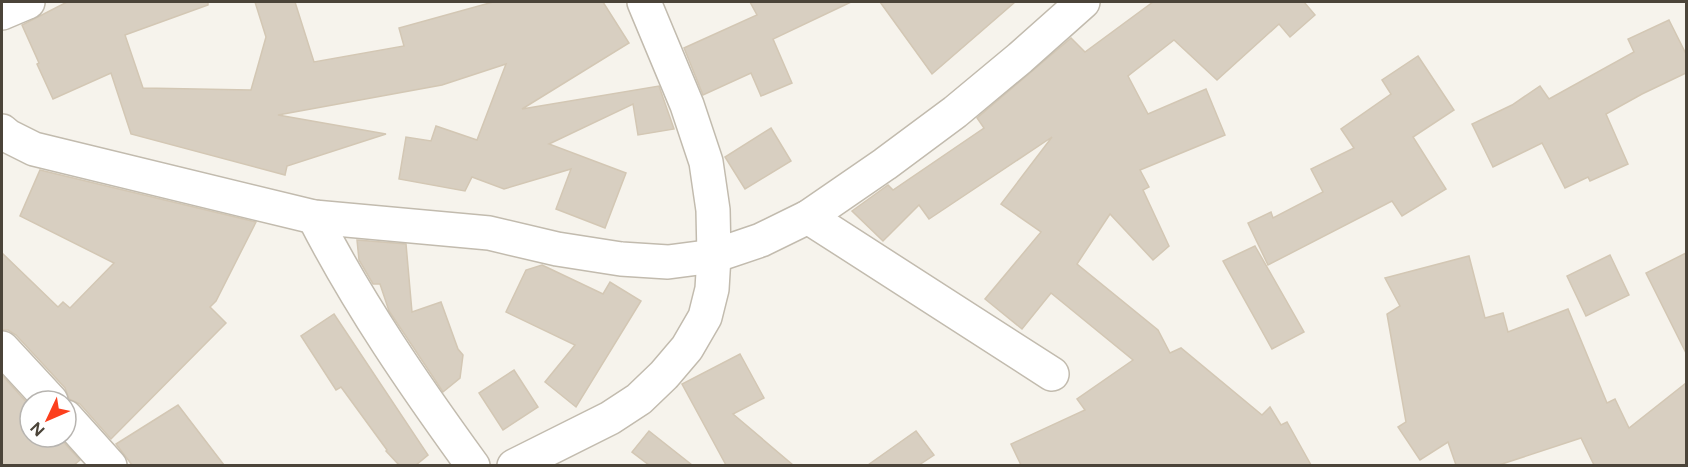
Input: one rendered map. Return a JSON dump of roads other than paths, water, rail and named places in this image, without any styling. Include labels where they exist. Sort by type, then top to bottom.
[{"type":"street","points":[[2,13],[28,2]]},
{"type":"street","points":[[514,465],[610,418],[639,399],[687,348],[705,317],[712,289],[714,256],[713,210],[706,162],[687,105],[644,2]]},
{"type":"street","points":[[2,131],[34,149],[314,217],[489,233],[556,249],[621,259],[668,262],[714,256],[761,240],[807,217],[955,112],[1083,2]]},
{"type":"street","points":[[314,217],[337,262],[367,311],[439,419],[473,465]]},
{"type":"street","points":[[807,217],[1052,374]]},
{"type":"street","points":[[2,348],[40,389]]},
{"type":"street","points":[[78,430],[110,465]]}]
